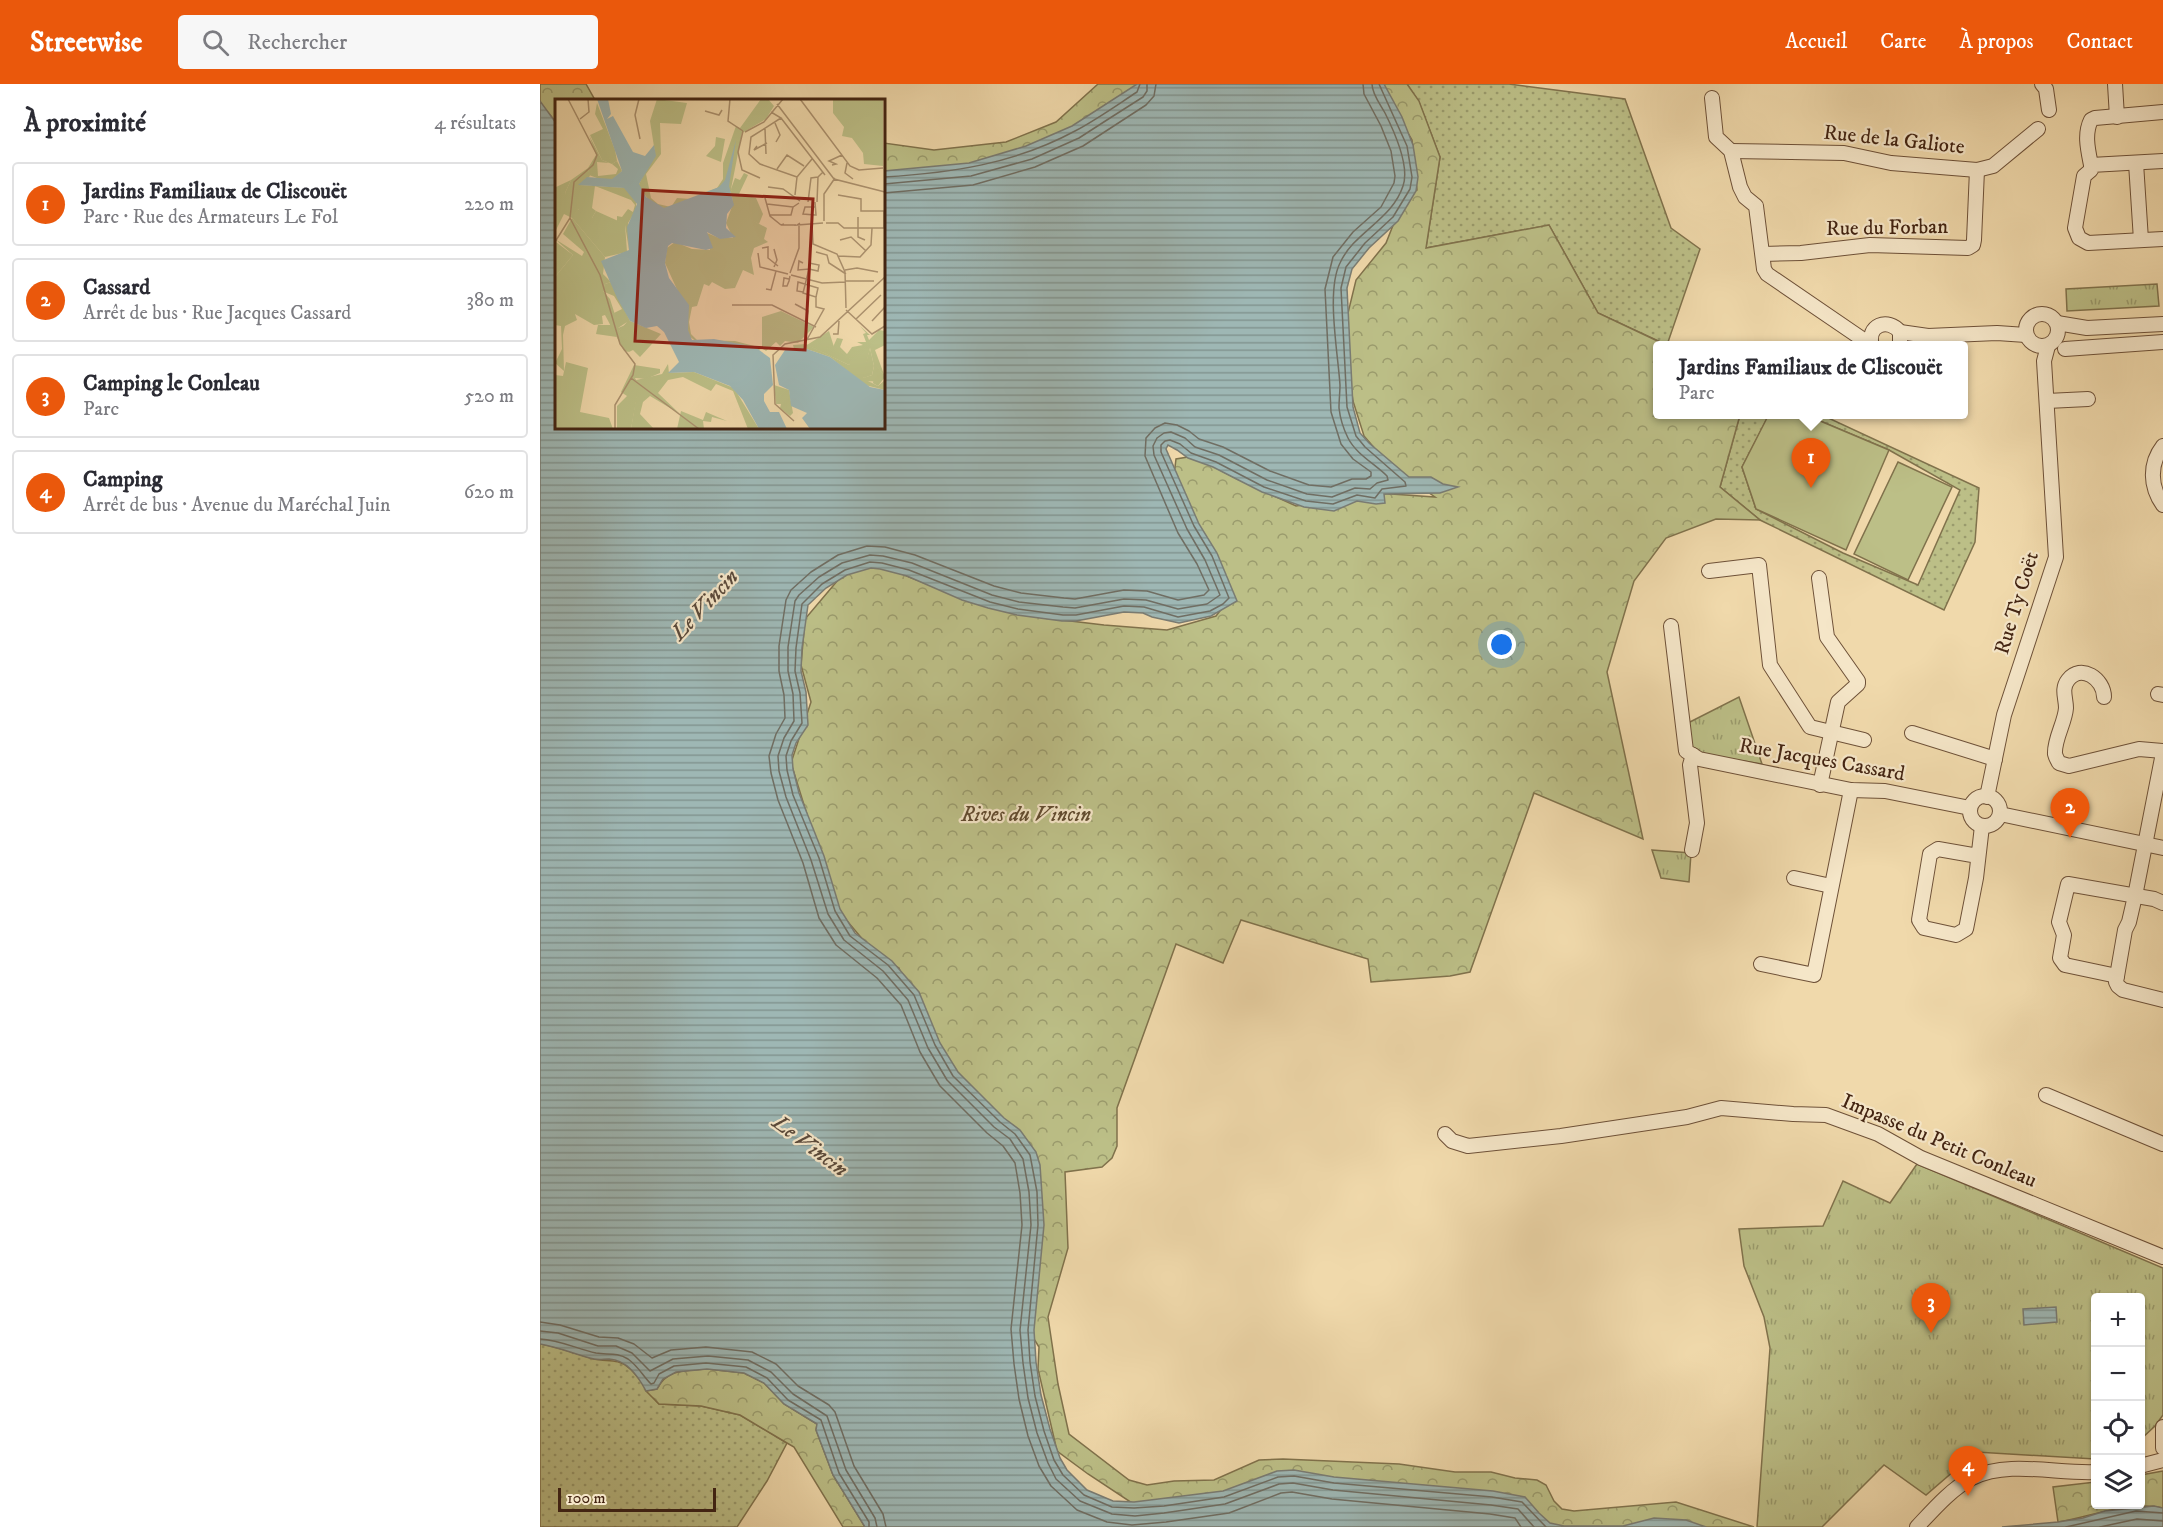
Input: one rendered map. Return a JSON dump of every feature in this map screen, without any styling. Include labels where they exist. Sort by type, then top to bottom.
[{"type":"street","points":[[2042,84],[2046,89],[2049,110]]},
{"type":"street","points":[[2115,84],[2117,117]]},
{"type":"street","points":[[1712,98],[1716,137],[1731,151],[1740,187],[1745,196],[1756,206],[1764,268],[1767,274],[1865,341]]},
{"type":"street","points":[[2163,112],[2095,118],[2089,123],[2088,154],[2091,170],[2084,176],[2075,228],[2077,236],[2088,243],[2163,239]]},
{"type":"street","name":"Rue de la Galiote","points":[[1731,151],[1844,153],[1890,163],[1977,170],[1993,166],[2038,129]]},
{"type":"street","points":[[2091,165],[2163,161]]},
{"type":"street","points":[[2136,163],[2142,240]]},
{"type":"street","name":"Rue du Forban","points":[[1762,254],[1801,253],[1870,245],[1968,248],[1973,245],[1974,240],[1977,170]]},
{"type":"street","points":[[2026,330],[2032,317],[2041,314],[2050,316],[2054,335]]},
{"type":"street","points":[[1848,328],[1864,332],[1885,323],[1894,326],[1901,341],[1928,336],[2026,330]]},
{"type":"street","points":[[2026,330],[2033,344],[2037,346],[2054,335],[2087,328],[2163,324]]},
{"type":"street","points":[[1870,341],[1873,330]]},
{"type":"street","name":"Rue Ty Coët","points":[[1987,797],[2004,715],[2056,557],[2044,361],[2054,335]]},
{"type":"street","points":[[2065,349],[2163,342]]},
{"type":"street","points":[[2047,401],[2088,399]]},
{"type":"street","points":[[2163,446],[2155,458],[2153,470],[2154,486],[2163,505]]},
{"type":"street","points":[[1709,571],[1759,566],[1770,665],[1810,727],[1864,740]]},
{"type":"street","points":[[1819,578],[1827,637],[1858,681],[1858,684],[1838,702],[1820,785]]},
{"type":"street","points":[[1671,626],[1686,751],[1693,755],[1690,765],[1697,823],[1692,850]]},
{"type":"street","points":[[2104,697],[2102,685],[2094,677],[2081,674],[2068,681],[2064,690],[2066,709],[2055,753],[2059,763],[2069,766],[2139,749],[2163,752],[2116,982],[2120,988],[2163,1000]]},
{"type":"street","points":[[1912,733],[1995,759]]},
{"type":"street","name":"Rue Jacques Cassard","points":[[1693,755],[1699,759],[1820,785],[1851,790],[1885,791],[1970,808]]},
{"type":"street","points":[[1761,964],[1814,975],[1851,790]]},
{"type":"street","points":[[1987,797],[1997,803],[2000,814],[1995,822],[1982,826],[1972,820],[1970,808],[1977,799],[1987,797]]},
{"type":"street","points":[[2000,814],[2163,848]]},
{"type":"street","points":[[1978,856],[1938,849],[1930,854],[1919,920],[1924,928],[1956,935],[1966,929],[1976,878],[1982,826]]},
{"type":"street","points":[[1794,878],[1831,886]]},
{"type":"street","points":[[2117,976],[2062,963],[2060,958],[2064,936],[2059,922],[2066,888],[2072,884],[2154,899],[2163,903]]},
{"type":"street","points":[[2046,1095],[2163,1144]]},
{"type":"street","name":"Impasse du Petit Conleau","points":[[1445,1134],[1452,1142],[1468,1146],[1560,1137],[1687,1117],[1721,1108],[1826,1115],[1878,1134],[1921,1158],[2160,1256]]},
{"type":"street","points":[[2160,1256],[2163,1241]]},
{"type":"street","points":[[2163,1427],[2163,1448]]},
{"type":"street","points":[[2145,1465],[2163,1460]]},
{"type":"street","points":[[1917,1527],[1954,1490],[1978,1476],[2008,1470],[2091,1472]]},
{"type":"green space","points":[[540,84],[586,84],[594,99],[555,99],[555,121],[540,103]]},
{"type":"green space","points":[[1098,84],[1153,84],[1038,154],[885,184],[885,143],[934,150],[1006,142],[1056,122]]},
{"type":"green space","name":"Rives du Vincin","points":[[1379,84],[1407,84],[1419,101],[1440,157],[1426,248],[1549,225],[1598,313],[1658,341],[1653,341],[1653,419],[1739,419],[1720,487],[1760,520],[1716,519],[1666,538],[1634,581],[1607,672],[1643,839],[1534,793],[1470,972],[1450,976],[1371,982],[1368,959],[1241,920],[1223,963],[1176,944],[1117,1108],[1117,1146],[1112,1158],[1102,1167],[1065,1172],[1068,1248],[1048,1317],[1058,1384],[1069,1434],[1129,1480],[1147,1485],[1174,1481],[1214,1480],[1259,1460],[1399,1464],[1455,1472],[1491,1472],[1537,1480],[1546,1485],[1554,1501],[1562,1509],[1574,1511],[1676,1502],[1754,1527],[1545,1527],[1138,1507],[1057,1451],[1038,1369],[1039,1347],[1029,1331],[946,1072],[911,1002],[899,968],[876,955],[836,908],[791,763],[811,702],[801,665],[805,619],[849,567],[875,561],[974,602],[1045,618],[1167,630],[1216,616],[1223,607],[1172,492],[1176,459],[1194,456],[1296,506],[1377,493],[1435,497],[1390,466],[1364,436],[1353,401],[1347,360],[1347,317],[1356,280],[1386,243],[1405,195],[1417,190],[1412,140]]},
{"type":"green space","points":[[1407,84],[1509,84],[1625,99],[1671,228],[1700,249],[1668,341],[1658,341],[1598,313],[1549,225],[1426,248],[1440,157],[1419,102]]},
{"type":"green space","points":[[2157,284],[2159,306],[2067,311],[2066,289]]},
{"type":"green space","points":[[1739,419],[1767,419],[1742,467],[1756,509],[1843,553],[1918,585],[1960,490],[1889,450],[1815,419],[1831,419],[1979,488],[1975,542],[1944,610],[1760,520],[1720,487]]},
{"type":"green space","points":[[1766,419],[1815,419],[1889,450],[1846,550],[1756,509],[1742,467]]},
{"type":"green space","points":[[1898,462],[1952,487],[1908,580],[1854,554]]},
{"type":"green space","points":[[1739,697],[1762,764],[1694,753],[1686,724]]},
{"type":"green space","points":[[1652,850],[1691,853],[1689,882],[1661,878]]},
{"type":"green space","points":[[1917,1164],[2163,1268],[2163,1415],[2145,1435],[2145,1293],[2091,1293],[2091,1459],[1976,1452],[1926,1495],[1884,1465],[1822,1527],[1757,1527],[1770,1348],[1764,1317],[1744,1266],[1739,1229],[1823,1226],[1843,1181],[1890,1203]]},
{"type":"green space","points":[[540,1344],[594,1359],[621,1363],[633,1371],[659,1404],[701,1406],[740,1415],[787,1443],[767,1481],[737,1527],[540,1527]]},
{"type":"green space","points":[[707,1369],[744,1373],[764,1383],[784,1404],[817,1424],[816,1430],[833,1475],[865,1527],[843,1527],[794,1447],[740,1415],[701,1406],[659,1404],[646,1391],[657,1389],[666,1377],[672,1374]]},
{"type":"green space","points":[[2163,1471],[2163,1508],[2145,1506],[2145,1474]]},
{"type":"green space","points":[[2091,1482],[2091,1509],[2119,1509],[2058,1522],[2053,1487]]},
{"type":"water","name":"Le Vincin","points":[[1137,84],[1384,84],[1402,117],[1413,145],[1418,177],[1416,191],[1398,221],[1369,248],[1352,269],[1347,288],[1353,407],[1360,433],[1409,477],[1431,477],[1443,484],[1458,487],[1440,493],[1384,494],[1385,503],[1357,501],[1334,511],[1304,507],[1262,492],[1213,467],[1188,458],[1168,445],[1166,449],[1199,524],[1217,553],[1237,601],[1211,616],[1179,623],[1143,613],[1124,612],[1076,621],[1017,615],[962,600],[907,576],[871,568],[847,575],[826,588],[808,605],[801,671],[806,692],[808,725],[796,743],[792,755],[793,769],[799,793],[824,856],[840,909],[855,933],[892,961],[919,992],[940,1043],[958,1072],[1004,1118],[1020,1130],[1036,1152],[1040,1165],[1044,1225],[1034,1330],[1036,1362],[1041,1395],[1060,1458],[1067,1470],[1087,1490],[1113,1501],[1134,1502],[1223,1491],[1277,1471],[1294,1470],[1334,1477],[1493,1491],[1525,1497],[1550,1523],[1564,1526],[1623,1526],[1654,1518],[1686,1520],[1706,1527],[865,1527],[833,1475],[816,1430],[817,1424],[784,1404],[764,1383],[744,1373],[707,1369],[676,1372],[663,1379],[657,1389],[646,1391],[636,1375],[621,1362],[594,1359],[540,1344],[540,101],[555,122],[555,429],[885,429],[885,171],[969,163],[1026,146],[1072,126]]},
{"type":"water","points":[[2056,1307],[2057,1322],[2024,1325],[2023,1309]]},
{"type":"water","points":[[2145,1507],[2163,1508],[2163,1527],[2002,1527],[2058,1522],[2083,1518],[2105,1511],[2145,1509]]},
{"type":"place","name":"Jardins Familiaux de Cliscouët","points":[[1811,488]]},
{"type":"place","name":"Cassard","points":[[2070,838]]},
{"type":"place","name":"Camping le Conleau","points":[[1931,1333]]},
{"type":"place","name":"Camping","points":[[1968,1496]]}]
